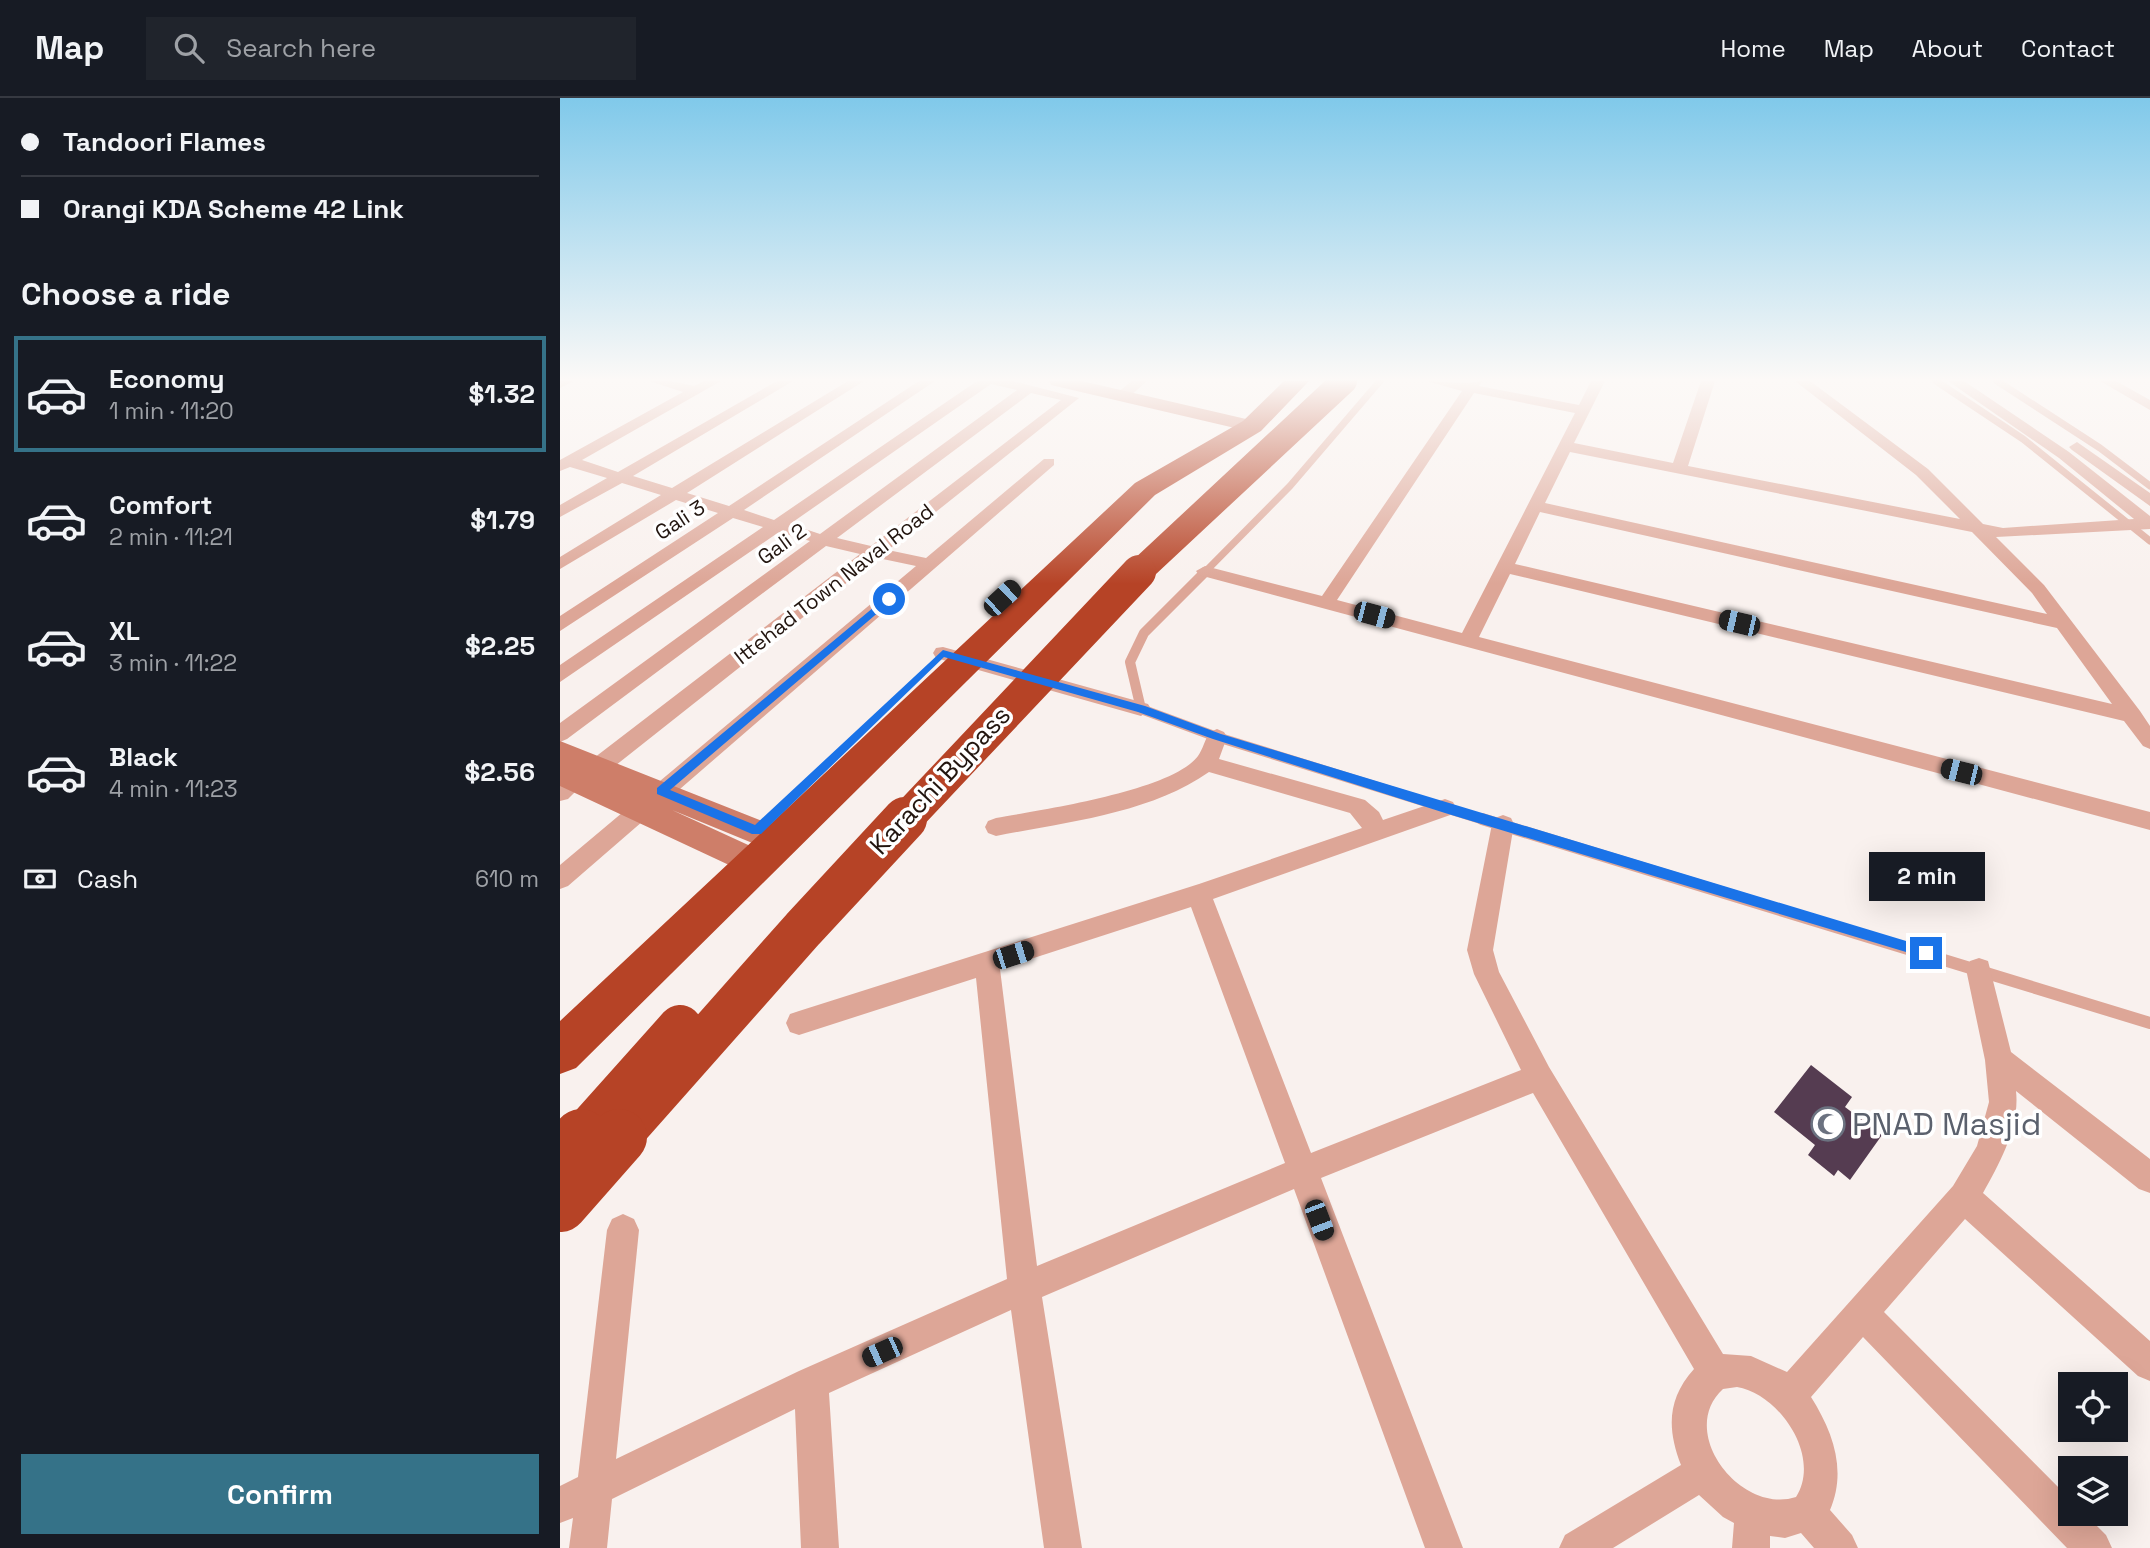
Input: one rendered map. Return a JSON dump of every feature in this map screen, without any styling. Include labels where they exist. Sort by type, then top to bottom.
[{"type":"highway","points":[[560,1052],[756,847],[955,657],[1145,489],[1206,449]]},
{"type":"highway","name":"Karachi Bypass","points":[[560,1161],[772,928],[1098,586],[1251,449]]},
{"type":"highway","name":"Karachi Bypass","points":[[560,1204],[803,929],[1116,593],[1271,449]]},
{"type":"highway","points":[[560,1016],[756,847]]},
{"type":"street","points":[[564,463],[590,449]]},
{"type":"street","points":[[560,512],[669,449]]},
{"type":"street","points":[[560,564],[747,449]]},
{"type":"street","name":"Gali 3","points":[[560,625],[827,449]]},
{"type":"street","name":"Gali 2","points":[[560,675],[889,449]]},
{"type":"street","name":"Gali 2","points":[[560,734],[949,449]]},
{"type":"street","name":"Ittehad Town Naval Road","points":[[574,778],[878,550],[1007,449]]},
{"type":"street","points":[[1327,602],[1430,449]]},
{"type":"street","points":[[1468,640],[1564,449]]},
{"type":"street","points":[[1578,449],[2003,533],[2150,524]]},
{"type":"street","points":[[1679,469],[1686,449]]},
{"type":"street","points":[[1891,449],[1922,472],[2038,589],[2150,741]]},
{"type":"street","points":[[2055,449],[2150,524]]},
{"type":"street","points":[[2080,449],[2150,501]]},
{"type":"street","points":[[560,879],[1049,462]]},
{"type":"street","points":[[564,463],[620,477],[826,541],[878,550],[930,565]]},
{"type":"street","points":[[1534,506],[2065,624]]},
{"type":"street","points":[[1503,567],[2133,716]]},
{"type":"street","points":[[1205,571],[2150,821]]},
{"type":"street","points":[[955,657],[1141,709]]},
{"type":"street","points":[[996,827],[1080,811],[1174,783],[1206,763],[1217,737]]},
{"type":"street","points":[[560,752],[574,778],[650,801],[756,847]]},
{"type":"street","points":[[1206,763],[1357,806],[1371,818],[1376,833]]},
{"type":"street","points":[[799,1023],[1199,894],[1445,808]]},
{"type":"street","points":[[1503,824],[1480,950],[1486,974],[1539,1077],[1714,1373]]},
{"type":"street","points":[[1199,894],[1444,1548]]},
{"type":"street","points":[[986,964],[1024,1288],[1063,1548]]},
{"type":"street","points":[[1790,1396],[1964,1197],[1990,1152],[2003,1102],[1999,1059],[1979,969]]},
{"type":"street","points":[[1999,1059],[2150,1178]]},
{"type":"street","points":[[560,1505],[811,1383],[1024,1288],[1300,1169],[1539,1077]]},
{"type":"street","points":[[1964,1197],[2150,1364]]},
{"type":"street","points":[[588,1548],[623,1230]]},
{"type":"street","points":[[1862,1313],[2093,1548]]},
{"type":"street","points":[[1737,1370],[1755,1373],[1790,1396],[1804,1414],[1820,1458],[1820,1480],[1808,1512],[1790,1525],[1772,1527],[1752,1536],[1699,1474],[1688,1432],[1689,1412],[1695,1394],[1714,1373],[1737,1370]]},
{"type":"street","points":[[811,1383],[820,1548]]},
{"type":"street","points":[[1578,1548],[1699,1474]]},
{"type":"street","points":[[1808,1512],[1839,1548]]},
{"type":"lane","points":[[1322,449],[1290,486],[1144,633],[1130,662],[1141,709],[1217,737],[1445,808],[2150,1023]]},
{"type":"lane","points":[[2035,449],[2150,541]]},
{"type":"lane","points":[[2101,449],[2150,486]]},
{"type":"building","name":"PNAD Masjid","points":[[1811,1065],[1852,1097],[1845,1107],[1882,1135],[1850,1180],[1838,1170],[1834,1176],[1808,1155],[1815,1145],[1774,1112]]},
{"type":"place","name":"PNAD Masjid","points":[[1828,1124]]},
{"type":"route","points":[[889,599],[661,791],[757,830],[943,653],[1141,709],[1217,737],[1445,808],[1926,953]]}]
